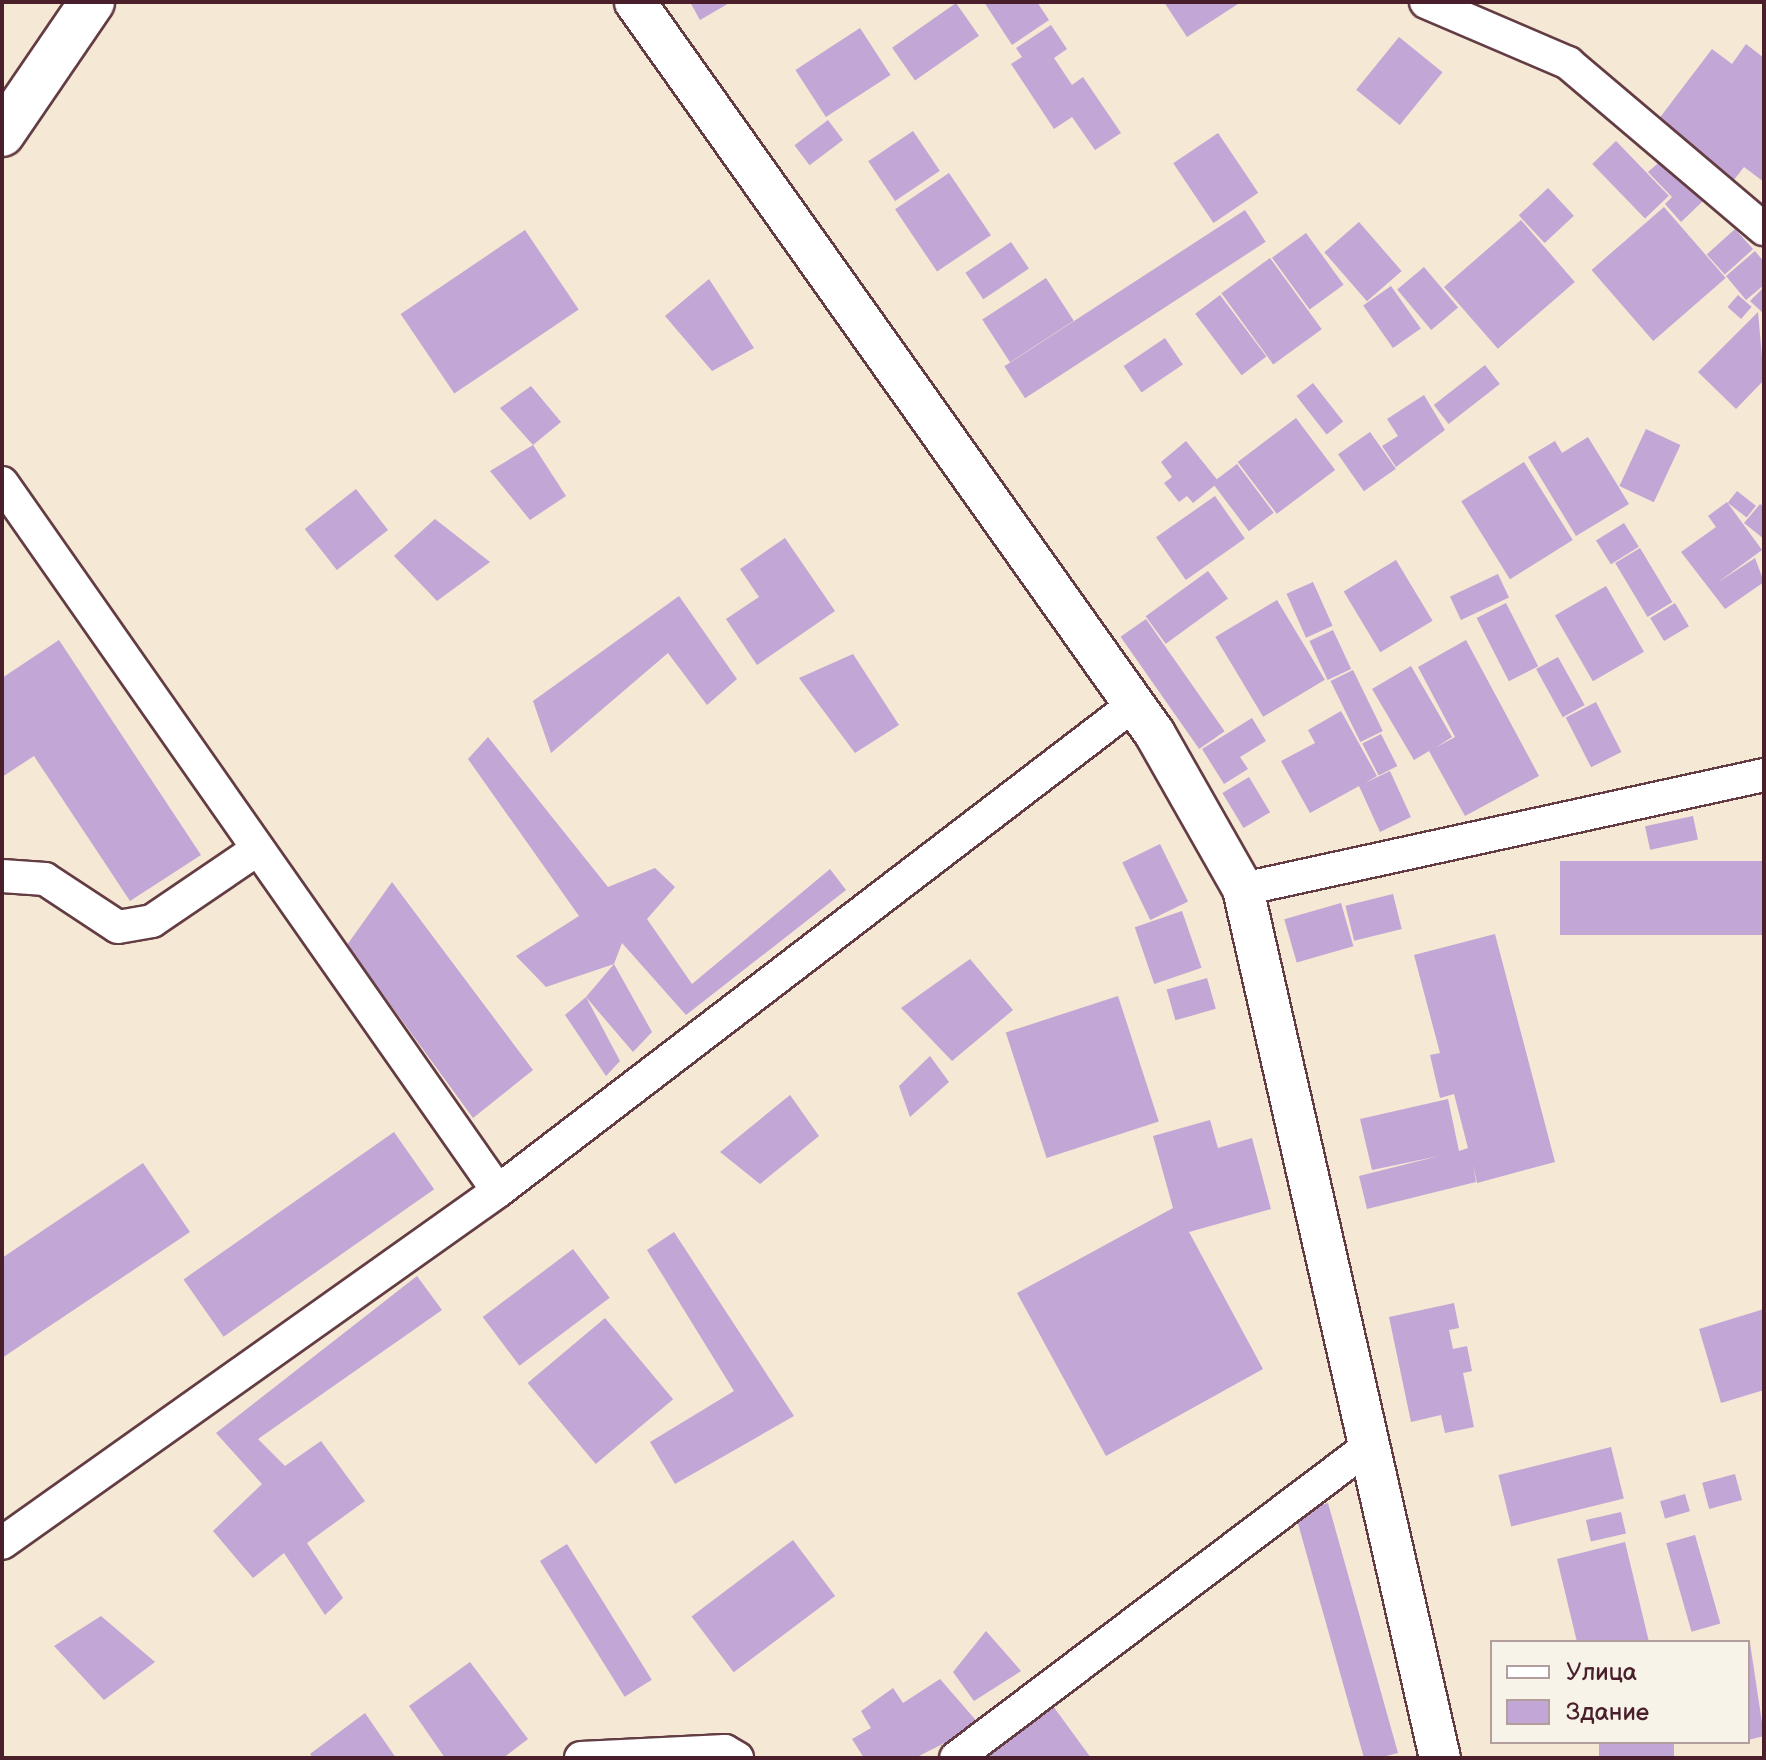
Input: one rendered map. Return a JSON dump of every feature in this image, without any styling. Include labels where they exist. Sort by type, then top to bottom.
[{"type":"main road","points":[[2,134],[92,2]]},
{"type":"street","points":[[635,2],[1133,705],[1243,889],[1364,1450],[1440,1758]]},
{"type":"street","points":[[1426,2],[1568,63],[1764,229]]},
{"type":"street","points":[[2,483],[498,1191]]},
{"type":"street","points":[[2,1543],[498,1191],[1133,705]]},
{"type":"street","points":[[1243,889],[1764,775]]},
{"type":"street","points":[[2,876],[45,879],[118,927],[152,921],[258,849]]},
{"type":"street","points":[[956,1758],[1364,1450]]},
{"type":"street","points":[[581,1758],[725,1751],[737,1758]]},
{"type":"building","points":[[690,2],[731,2],[700,20]]},
{"type":"building","points":[[984,2],[1037,2],[1049,20],[1012,45]]},
{"type":"building","points":[[1164,2],[1241,2],[1187,37]]},
{"type":"building","points":[[956,3],[979,36],[915,81],[892,48]]},
{"type":"building","points":[[1051,25],[1067,49],[1054,58],[1072,85],[1083,77],[1121,133],[1095,150],[1072,117],[1054,129],[1011,64],[1022,57],[1016,48]]},
{"type":"building","points":[[860,28],[890,75],[826,117],[795,70]]},
{"type":"building","points":[[1399,37],[1443,72],[1400,125],[1356,90]]},
{"type":"building","points":[[1746,44],[1764,58],[1764,182],[1744,167],[1733,181],[1655,124],[1712,49],[1732,64]]},
{"type":"building","points":[[828,120],[843,140],[810,165],[794,145]]},
{"type":"building","points":[[913,131],[940,171],[895,201],[868,161]]},
{"type":"building","points":[[1218,133],[1258,193],[1213,223],[1173,163]]},
{"type":"building","points":[[1616,141],[1669,196],[1645,219],[1592,164]]},
{"type":"building","points":[[1664,158],[1703,201],[1681,222],[1665,204],[1672,197],[1648,172]]},
{"type":"building","points":[[949,173],[991,235],[937,272],[895,209]]},
{"type":"building","points":[[1548,188],[1574,216],[1545,243],[1519,215]]},
{"type":"building","points":[[1664,207],[1726,278],[1653,341],[1592,270]]},
{"type":"building","points":[[1245,210],[1266,242],[1025,398],[1004,366]]},
{"type":"building","points":[[1521,220],[1575,282],[1498,349],[1444,287]]},
{"type":"building","points":[[1359,222],[1402,271],[1367,301],[1324,252]]},
{"type":"building","points":[[1735,229],[1753,249],[1725,274],[1707,254]]},
{"type":"building","points":[[525,230],[579,310],[454,393],[401,314]]},
{"type":"building","points":[[1306,233],[1344,285],[1310,309],[1272,258]]},
{"type":"building","points":[[1011,242],[1029,269],[983,299],[965,273]]},
{"type":"building","points":[[1755,251],[1764,262],[1764,285],[1746,300],[1726,276]]},
{"type":"building","points":[[1270,258],[1322,329],[1273,364],[1221,293]]},
{"type":"building","points":[[1424,267],[1458,308],[1431,330],[1397,289]]},
{"type":"building","points":[[1046,278],[1074,321],[1010,362],[982,319]]},
{"type":"building","points":[[709,279],[754,348],[712,371],[665,316]]},
{"type":"building","points":[[1391,286],[1421,329],[1393,348],[1363,306]]},
{"type":"building","points":[[1764,287],[1764,314],[1750,301]]},
{"type":"building","points":[[1220,295],[1266,356],[1242,375],[1195,314]]},
{"type":"building","points":[[1738,295],[1752,307],[1741,319],[1728,307]]},
{"type":"building","points":[[1758,312],[1764,380],[1736,409],[1698,372]]},
{"type":"building","points":[[1165,338],[1183,365],[1141,392],[1124,366]]},
{"type":"building","points":[[1485,365],[1500,384],[1449,424],[1434,405]]},
{"type":"building","points":[[1313,383],[1343,422],[1327,435],[1296,396]]},
{"type":"building","points":[[531,386],[561,422],[533,445],[500,408]]},
{"type":"building","points":[[1424,395],[1445,430],[1396,467],[1382,446],[1398,436],[1387,419]]},
{"type":"building","points":[[1296,418],[1335,470],[1277,514],[1238,462]]},
{"type":"building","points":[[1646,429],[1680,445],[1654,502],[1619,486]]},
{"type":"building","points":[[1370,432],[1396,469],[1364,491],[1338,454]]},
{"type":"building","points":[[1588,437],[1629,504],[1576,536],[1528,457],[1555,441],[1562,453]]},
{"type":"building","points":[[1186,441],[1219,482],[1193,503],[1187,496],[1179,502],[1164,483],[1172,477],[1161,462]]},
{"type":"building","points":[[533,445],[566,496],[530,520],[490,471]]},
{"type":"building","points":[[1524,462],[1573,540],[1510,579],[1461,501]]},
{"type":"building","points":[[1237,464],[1274,513],[1249,531],[1212,483]]},
{"type":"building","points":[[356,489],[388,530],[337,570],[305,529]]},
{"type":"building","points":[[1737,491],[1756,506],[1747,518],[1728,503]]},
{"type":"building","points":[[1215,496],[1245,539],[1186,580],[1156,537]]},
{"type":"building","points":[[1727,502],[1762,550],[1717,583],[1755,558],[1764,582],[1725,609],[1681,552],[1716,527],[1708,516]]},
{"type":"building","points":[[1760,504],[1764,507],[1764,539],[1744,523]]},
{"type":"building","points":[[435,519],[490,562],[437,601],[394,556]]},
{"type":"building","points":[[1624,523],[1639,547],[1611,564],[1596,540]]},
{"type":"building","points":[[785,538],[835,611],[757,665],[726,619],[759,597],[740,569]]},
{"type":"building","points":[[1640,548],[1672,602],[1648,617],[1615,563]]},
{"type":"building","points":[[1396,560],[1433,621],[1380,652],[1344,591]]},
{"type":"building","points":[[1208,571],[1228,599],[1166,644],[1146,616]]},
{"type":"building","points":[[1498,574],[1509,598],[1461,620],[1450,596]]},
{"type":"building","points":[[1313,582],[1333,626],[1306,638],[1287,594]]},
{"type":"building","points":[[1606,586],[1644,652],[1593,681],[1555,616]]},
{"type":"building","points":[[679,596],[737,679],[707,705],[668,653],[551,753],[533,701]]},
{"type":"building","points":[[1277,600],[1325,680],[1263,717],[1215,637]]},
{"type":"building","points":[[1506,603],[1538,666],[1509,681],[1477,618]]},
{"type":"building","points":[[1675,603],[1689,626],[1664,641],[1650,618]]},
{"type":"building","points":[[1146,619],[1225,731],[1199,749],[1121,637]]},
{"type":"building","points":[[1333,630],[1351,669],[1328,680],[1309,641]]},
{"type":"building","points":[[59,640],[201,855],[130,901],[34,756],[2,777],[2,678]]},
{"type":"building","points":[[1466,640],[1539,776],[1465,816],[1429,751],[1414,760],[1372,689],[1411,666],[1452,737],[1435,748],[1455,737],[1418,667]]},
{"type":"building","points":[[853,654],[899,725],[855,753],[799,678]]},
{"type":"building","points":[[1558,657],[1585,705],[1563,717],[1536,669]]},
{"type":"building","points":[[1353,670],[1383,731],[1360,742],[1331,681]]},
{"type":"building","points":[[1596,702],[1621,752],[1591,767],[1566,717]]},
{"type":"building","points":[[1341,711],[1377,776],[1365,783],[1390,771],[1411,817],[1380,832],[1359,786],[1310,813],[1281,761],[1315,743],[1308,730]]},
{"type":"building","points":[[1252,718],[1266,741],[1240,757],[1248,769],[1224,784],[1202,749]]},
{"type":"building","points":[[1381,734],[1397,766],[1379,776],[1362,744]]},
{"type":"building","points":[[488,737],[608,887],[655,868],[675,887],[647,919],[692,984],[830,869],[846,890],[686,1015],[622,943],[614,964],[546,987],[516,956],[579,916],[468,759]]},
{"type":"building","points":[[1249,777],[1270,812],[1244,828],[1222,793]]},
{"type":"building","points":[[1693,816],[1698,839],[1650,850],[1645,826]]},
{"type":"building","points":[[1160,844],[1188,902],[1150,920],[1122,862]]},
{"type":"building","points":[[1560,861],[1764,861],[1764,935],[1560,935]]},
{"type":"building","points":[[392,882],[533,1070],[473,1118],[347,945]]},
{"type":"building","points":[[1393,894],[1402,929],[1354,941],[1345,906]]},
{"type":"building","points":[[1341,903],[1353,946],[1297,963],[1284,919]]},
{"type":"building","points":[[1182,911],[1202,968],[1154,984],[1135,927]]},
{"type":"building","points":[[1495,934],[1555,1162],[1477,1183],[1473,1164],[1476,1182],[1367,1209],[1359,1176],[1439,1156],[1372,1170],[1360,1119],[1448,1099],[1459,1151],[1468,1148],[1454,1094],[1440,1098],[1430,1055],[1440,1053],[1414,955]]},
{"type":"building","points":[[970,959],[1013,1010],[952,1061],[901,1008]]},
{"type":"building","points":[[614,964],[652,1032],[633,1052],[586,997]]},
{"type":"building","points":[[1207,978],[1216,1009],[1175,1020],[1167,990]]},
{"type":"building","points":[[1118,996],[1159,1122],[1047,1158],[1006,1032]]},
{"type":"building","points":[[586,997],[620,1061],[606,1076],[565,1015]]},
{"type":"building","points":[[930,1056],[949,1082],[910,1117],[899,1086]]},
{"type":"building","points":[[790,1095],[819,1136],[760,1184],[720,1152]]},
{"type":"building","points":[[1210,1120],[1218,1148],[1252,1138],[1271,1209],[1189,1232],[1263,1369],[1106,1456],[1017,1293],[1173,1208],[1153,1136]]},
{"type":"building","points":[[394,1132],[434,1189],[224,1337],[183,1279]]},
{"type":"building","points":[[143,1163],[190,1232],[2,1358],[2,1258]]},
{"type":"building","points":[[674,1232],[794,1416],[675,1484],[650,1442],[734,1391],[647,1250]]},
{"type":"building","points":[[573,1249],[610,1298],[519,1366],[483,1317]]},
{"type":"building","points":[[417,1276],[442,1310],[258,1439],[285,1466],[321,1441],[365,1501],[307,1543],[343,1598],[325,1615],[284,1553],[253,1578],[213,1531],[262,1484],[216,1433]]},
{"type":"building","points":[[1454,1303],[1459,1328],[1449,1330],[1453,1349],[1467,1346],[1472,1371],[1463,1373],[1474,1427],[1445,1433],[1441,1415],[1411,1422],[1389,1317]]},
{"type":"building","points":[[1764,1309],[1764,1390],[1721,1403],[1699,1329]]},
{"type":"building","points":[[605,1318],[673,1399],[596,1464],[528,1383]]},
{"type":"building","points":[[1611,1447],[1624,1498],[1511,1526],[1498,1475]]},
{"type":"building","points":[[1735,1474],[1742,1500],[1709,1509],[1702,1483]]},
{"type":"building","points":[[1685,1494],[1690,1511],[1665,1518],[1660,1501]]},
{"type":"building","points":[[1328,1503],[1398,1753],[1378,1758],[1364,1758],[1295,1513]]},
{"type":"building","points":[[1621,1512],[1626,1533],[1591,1542],[1586,1520]]},
{"type":"building","points":[[1695,1535],[1720,1623],[1692,1632],[1666,1543]]},
{"type":"building","points":[[793,1540],[835,1596],[734,1672],[692,1616]]},
{"type":"building","points":[[1625,1542],[1649,1640],[1577,1640],[1557,1559]]},
{"type":"building","points":[[567,1544],[652,1680],[625,1697],[540,1561]]},
{"type":"building","points":[[101,1616],[155,1662],[104,1700],[54,1646]]},
{"type":"building","points":[[986,1631],[1021,1671],[974,1701],[953,1672]]},
{"type":"building","points":[[1750,1643],[1764,1736],[1750,1740]]},
{"type":"building","points":[[470,1662],[528,1739],[503,1758],[445,1758],[409,1706]]},
{"type":"building","points":[[940,1679],[980,1725],[915,1758],[864,1758],[852,1739],[871,1728],[861,1711],[893,1688],[903,1703]]},
{"type":"building","points":[[1053,1706],[1091,1758],[982,1758]]},
{"type":"building","points":[[365,1713],[396,1758],[313,1758],[310,1754]]},
{"type":"building","points":[[1599,1744],[1674,1744],[1674,1758],[1599,1758]]}]
